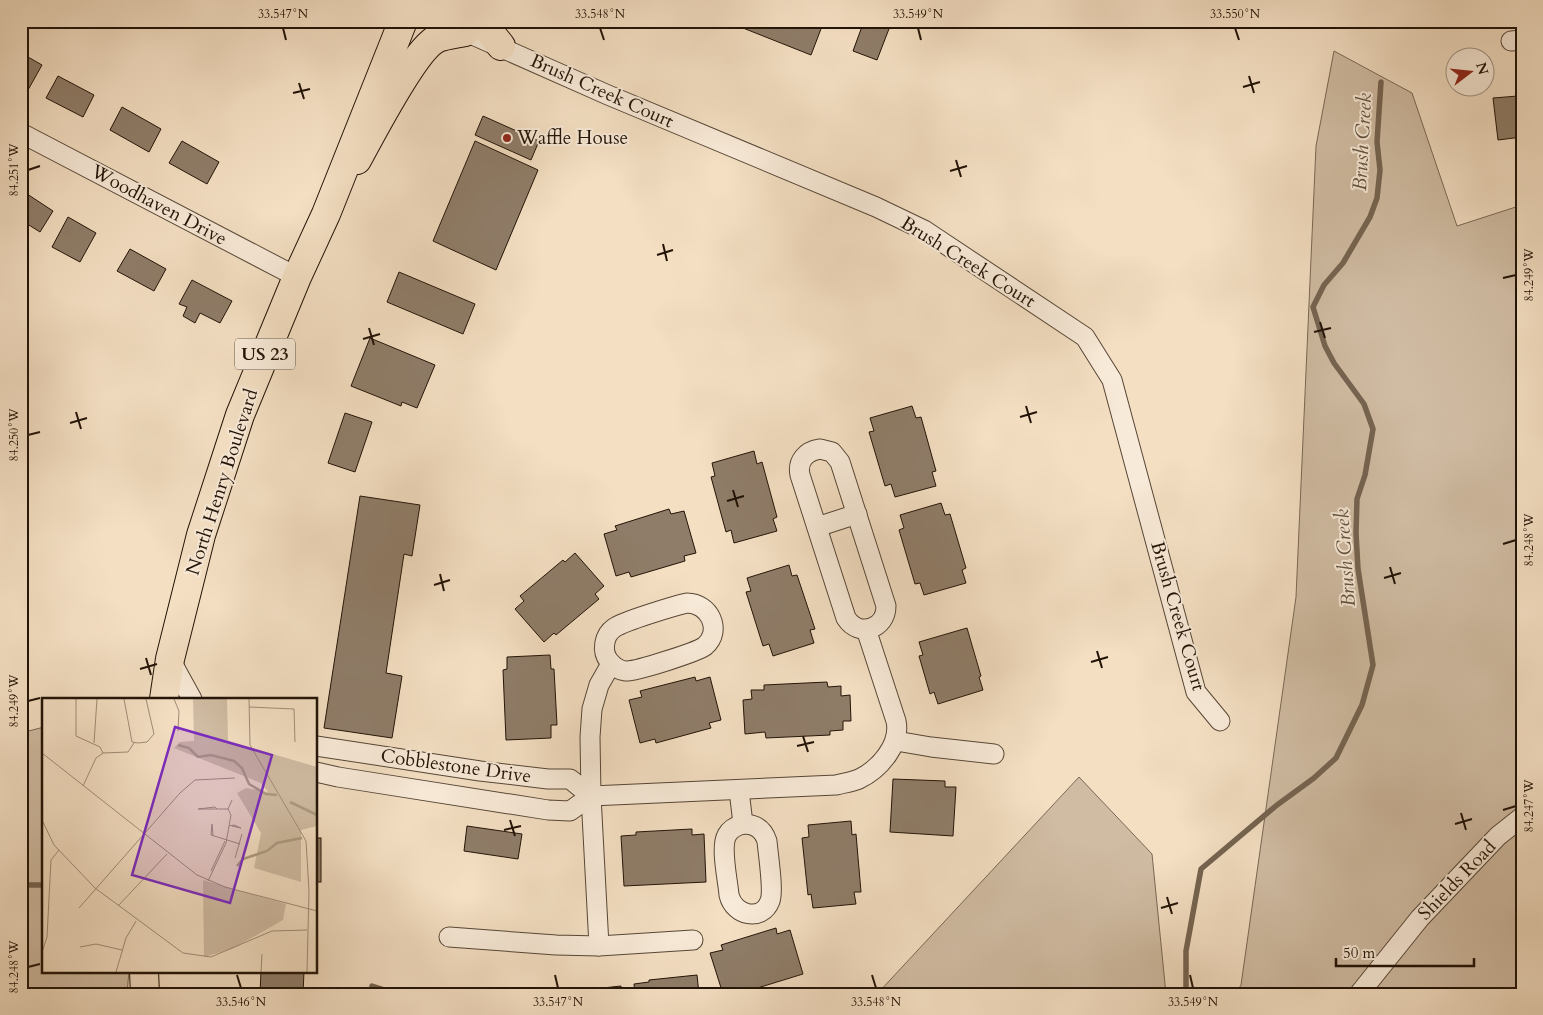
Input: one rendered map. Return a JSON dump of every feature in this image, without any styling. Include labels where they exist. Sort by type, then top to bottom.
[{"type":"main road","name":"North Henry Boulevard","points":[[164,698],[170,659],[201,534],[240,415],[297,277],[326,214],[403,21]]},
{"type":"main road","points":[[326,214],[403,78],[422,53],[437,39],[462,25],[501,46]]},
{"type":"main road","points":[[144,972],[145,994]]},
{"type":"street","name":"Brush Creek Court","points":[[501,46],[608,95],[876,207],[924,230],[1084,337],[1112,380],[1196,692],[1220,721]]},
{"type":"street","name":"Woodhaven Drive","points":[[21,133],[297,277]]},
{"type":"street","points":[[813,450],[827,450],[838,458],[857,514],[886,606],[885,617],[881,622],[874,628],[866,629],[855,627],[846,618],[799,470],[804,456],[813,450]]},
{"type":"street","points":[[817,527],[857,514]]},
{"type":"street","points":[[686,604],[702,607],[712,619],[713,629],[711,637],[700,649],[631,670],[620,669],[611,664],[605,654],[604,643],[609,633],[618,626],[686,604]]},
{"type":"street","points":[[591,796],[836,785],[854,781],[870,772],[891,750],[896,741],[897,732],[896,722],[866,629]]},
{"type":"street","points":[[170,659],[191,698]]},
{"type":"street","points":[[599,946],[590,743],[592,709],[599,685],[611,664]]},
{"type":"street","points":[[896,741],[994,754]]},
{"type":"street","name":"Cobblestone Drive","points":[[318,746],[480,771],[548,779],[570,779],[591,796],[570,811],[548,810],[318,772]]},
{"type":"street","points":[[739,790],[743,824]]},
{"type":"street","name":"Shields Road","points":[[1359,994],[1420,918],[1498,836],[1522,817]]},
{"type":"street","points":[[449,937],[556,945],[599,946],[693,940]]},
{"type":"shaded area","points":[[1334,51],[1412,93],[1457,226],[1522,205],[1522,994],[1235,994],[1241,985],[1296,597],[1316,146]]},
{"type":"shaded area","points":[[42,728],[42,972],[129,972],[127,994],[21,994],[21,733]]},
{"type":"shaded area","points":[[1079,777],[1152,854],[1166,994],[877,994]]},
{"type":"building","points":[[237,21],[253,21],[249,28]]},
{"type":"building","points":[[746,21],[824,21],[811,55],[743,28]]},
{"type":"building","points":[[864,21],[892,21],[877,60],[853,51]]},
{"type":"building","points":[[21,53],[42,65],[28,90],[21,86]]},
{"type":"building","points":[[58,76],[94,95],[83,117],[46,98]]},
{"type":"building","points":[[1518,96],[1522,137],[1498,140],[1493,98]]},
{"type":"building","points":[[122,107],[161,129],[149,152],[110,130]]},
{"type":"building","name":"Waffle House","points":[[483,116],[539,141],[531,160],[475,135]]},
{"type":"building","points":[[182,141],[219,162],[207,184],[169,163]]},
{"type":"building","points":[[475,141],[538,170],[496,270],[433,241]]},
{"type":"building","points":[[21,190],[53,211],[40,232],[21,220]]},
{"type":"building","points":[[68,217],[96,233],[80,262],[52,247]]},
{"type":"building","points":[[130,249],[166,269],[154,291],[117,271]]},
{"type":"building","points":[[399,272],[475,304],[463,334],[387,302]]},
{"type":"building","points":[[192,280],[232,301],[220,323],[200,313],[195,323],[183,316],[187,307],[179,304]]},
{"type":"building","points":[[370,338],[435,365],[417,408],[402,402],[401,406],[351,386]]},
{"type":"building","points":[[912,406],[916,418],[921,417],[936,471],[932,472],[936,486],[895,497],[891,484],[885,486],[869,432],[874,431],[870,418]]},
{"type":"building","points":[[345,413],[372,422],[355,472],[328,463]]},
{"type":"building","points":[[754,451],[757,464],[762,462],[777,517],[773,519],[777,531],[734,543],[731,530],[726,532],[711,477],[715,476],[712,463]]},
{"type":"building","points":[[360,496],[420,505],[412,556],[404,554],[386,673],[402,676],[392,738],[324,728]]},
{"type":"building","points":[[941,503],[945,515],[950,514],[966,568],[962,570],[966,583],[924,595],[920,583],[915,584],[899,530],[904,528],[900,515]]},
{"type":"building","points":[[669,509],[671,514],[684,511],[696,553],[684,556],[685,561],[631,577],[629,572],[616,576],[604,534],[617,530],[615,526]]},
{"type":"building","points":[[575,553],[604,586],[595,594],[599,599],[556,635],[554,633],[544,642],[515,609],[524,601],[520,596],[563,560],[565,562]]},
{"type":"building","points":[[789,565],[792,576],[797,575],[815,629],[810,630],[814,643],[773,656],[769,644],[763,646],[746,592],[751,591],[747,578]]},
{"type":"building","points":[[967,628],[981,676],[979,677],[983,690],[938,704],[934,692],[930,694],[919,656],[923,655],[919,642]]},
{"type":"building","points":[[550,655],[551,669],[554,669],[557,725],[551,725],[551,738],[506,740],[503,670],[507,669],[507,657]]},
{"type":"building","points":[[695,677],[696,681],[710,677],[721,720],[709,723],[711,728],[656,743],[655,739],[640,743],[629,700],[642,697],[640,691]]},
{"type":"building","points":[[827,682],[828,687],[841,686],[841,696],[850,695],[851,721],[843,721],[843,730],[830,731],[830,735],[766,738],[765,732],[745,734],[743,700],[752,699],[751,690],[764,690],[764,685]]},
{"type":"building","points":[[893,779],[945,781],[945,787],[956,787],[953,836],[890,832]]},
{"type":"building","points":[[851,821],[852,835],[856,834],[861,892],[854,892],[856,904],[813,908],[811,894],[808,895],[802,838],[809,837],[808,825]]},
{"type":"building","points":[[467,826],[522,834],[518,859],[464,851]]},
{"type":"building","points":[[692,829],[692,835],[704,834],[706,882],[624,886],[621,836],[636,835],[636,832]]},
{"type":"building","points":[[318,838],[321,838],[321,882],[318,882]]},
{"type":"building","points":[[776,928],[777,934],[790,930],[803,974],[738,994],[735,992],[723,994],[710,953],[723,950],[721,945]]},
{"type":"building","points":[[261,972],[304,972],[303,994],[260,994]]},
{"type":"building","points":[[697,975],[699,994],[635,994],[634,984],[649,982],[649,980]]},
{"type":"building","points":[[621,986],[622,994],[557,994],[557,993]]},
{"type":"waterway","name":"Brush Creek","points":[[1186,994],[1186,951],[1201,869],[1336,758],[1362,705],[1373,665],[1358,569],[1356,533],[1357,499],[1365,475],[1373,429],[1364,404],[1334,363],[1325,346],[1313,307],[1324,285],[1343,263],[1370,217],[1377,198],[1380,170],[1377,142],[1381,82]]},
{"type":"waterway","points":[[21,885],[42,885]]},
{"type":"waterway","points":[[372,986],[397,994]]},
{"type":"place","name":"Waffle House","points":[[507,138]]}]
